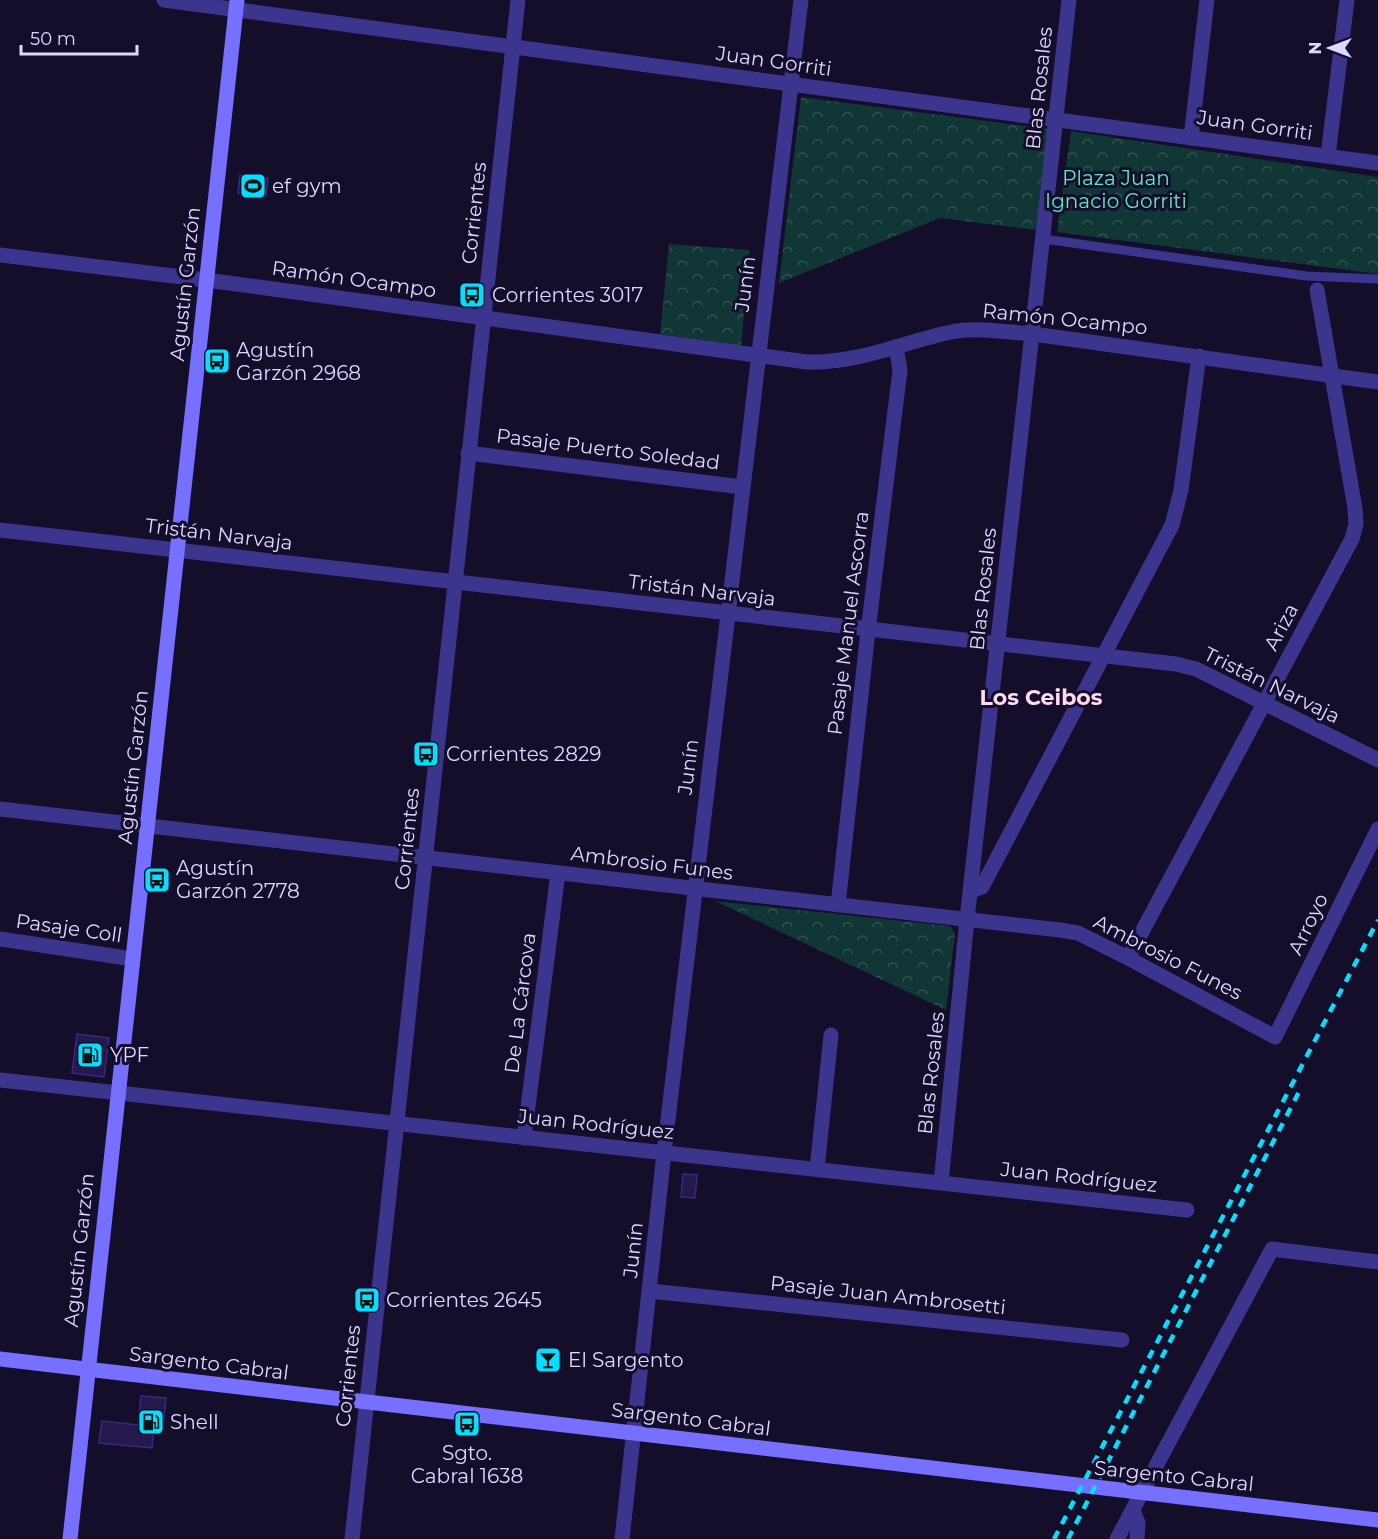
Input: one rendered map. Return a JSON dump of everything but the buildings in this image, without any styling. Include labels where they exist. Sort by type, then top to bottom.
[{"type":"main road","name":"Agustín Garzón","points":[[69,1539],[237,5]]},
{"type":"main road","name":"Sargento Cabral","points":[[0,1359],[1378,1520]]},
{"type":"street","name":"Juan Gorriti","points":[[164,0],[237,5],[513,47],[1378,163]]},
{"type":"street","name":"Corrientes","points":[[351,1539],[398,1126],[518,0]]},
{"type":"street","name":"Junín","points":[[622,1539],[664,1153],[801,0]]},
{"type":"street","name":"Blas Rosales","points":[[941,1183],[967,919],[1069,0]]},
{"type":"street","points":[[1191,138],[1207,0]]},
{"type":"street","points":[[1329,156],[1347,0]]},
{"type":"street","name":"Ramón Ocampo","points":[[0,255],[484,317],[757,358],[821,363],[967,330],[1033,334],[1378,382]]},
{"type":"street","name":"Ariza","points":[[1128,958],[1352,539],[1356,524],[1333,375],[1317,290]]},
{"type":"street","name":"Pasaje Manuel Ascorra","points":[[838,905],[900,370],[896,347]]},
{"type":"street","points":[[971,891],[982,887],[1105,656],[1178,509],[1199,356]]},
{"type":"street","name":"Pasaje Puerto Soledad","points":[[468,453],[742,487]]},
{"type":"street","name":"Tristán Narvaja","points":[[0,530],[727,615],[1176,664],[1196,669],[1378,760]]},
{"type":"street","name":"Ambrosio Funes","points":[[0,809],[426,856],[1078,933],[1275,1037]]},
{"type":"street","name":"Arroyo","points":[[1275,1037],[1378,829]]},
{"type":"street","name":"De La Cárcova","points":[[524,1138],[558,873]]},
{"type":"street","name":"Pasaje Coll","points":[[0,939],[133,959]]},
{"type":"street","points":[[817,1169],[831,1035]]},
{"type":"street","name":"Juan Rodríguez","points":[[0,1080],[398,1126],[1187,1210]]},
{"type":"street","points":[[1117,1539],[1272,1249],[1378,1262]]},
{"type":"street","name":"Pasaje Juan Ambrosetti","points":[[650,1291],[1122,1340]]},
{"type":"street","points":[[1132,1510],[1138,1523],[1137,1539]]},
{"type":"lane","points":[[1044,239],[1306,276],[1378,279]]},
{"type":"green space","points":[[801,97],[1049,129],[1036,230],[940,218],[779,283]]},
{"type":"green space","name":"Plaza Juan Ignacio Gorriti","points":[[1071,131],[1378,177],[1378,274],[1057,232]]},
{"type":"green space","points":[[669,244],[750,250],[741,346],[660,334]]},
{"type":"green space","points":[[715,901],[950,926],[955,933],[946,1010]]},
{"type":"railway","points":[[1054,1539],[1378,920]]},
{"type":"railway","points":[[1068,1539],[1301,1088]]},
{"type":"place","name":"ef gym","points":[[253,186]]},
{"type":"place","name":"Corrientes 3017","points":[[472,295]]},
{"type":"place","name":"Agustín Garzón 2968","points":[[217,361]]},
{"type":"place","name":"Corrientes 2829","points":[[426,754]]},
{"type":"place","name":"Agustín Garzón 2778","points":[[157,880]]},
{"type":"place","name":"YPF","points":[[90,1055]]},
{"type":"place","name":"Corrientes 2645","points":[[367,1300]]},
{"type":"place","name":"El Sargento","points":[[548,1360]]},
{"type":"place","name":"Shell","points":[[151,1422]]},
{"type":"place","name":"Sgto. Cabral 1638","points":[[467,1424]]},
{"type":"district","name":"Los Ceibos","points":[[1041,697]]}]
